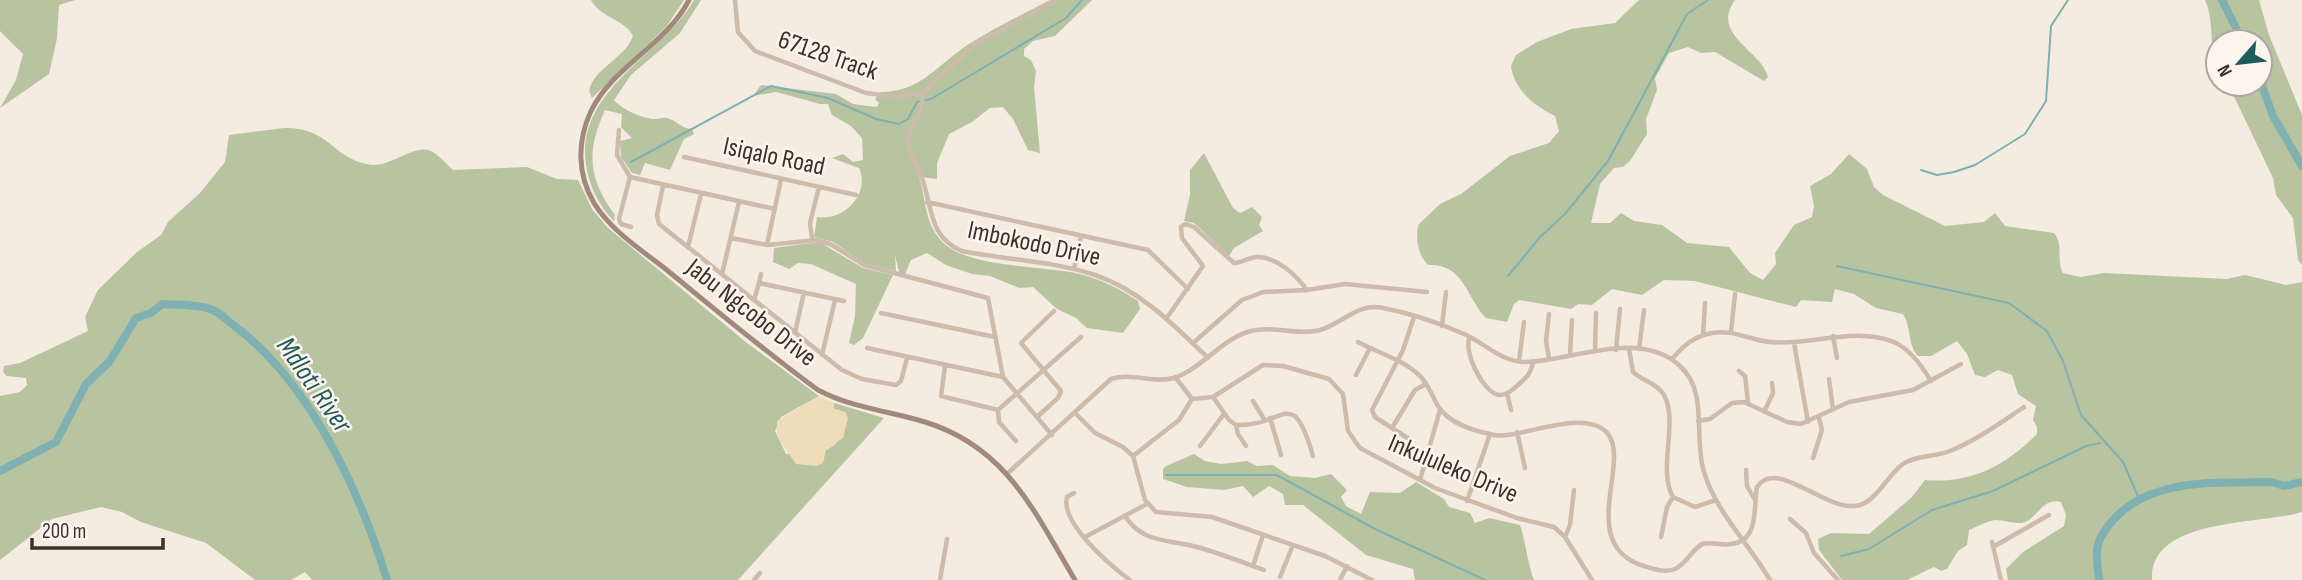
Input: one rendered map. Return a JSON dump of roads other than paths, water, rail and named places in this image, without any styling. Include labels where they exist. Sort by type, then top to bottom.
[{"type":"main road","name":"Jabu Ngcobo Drive","points":[[689,0],[664,34],[604,91],[587,119],[581,166],[586,185],[598,209],[629,239],[818,390],[851,404],[922,421],[951,432],[977,447],[1008,473],[1075,580]]},
{"type":"street","name":"67128 Track","points":[[734,0],[736,27],[743,40],[755,51],[866,93],[899,97],[924,92]]},
{"type":"street","points":[[924,92],[975,44],[1056,0]]},
{"type":"street","name":"Imbokodo Drive","points":[[924,92],[919,114],[906,139],[937,229],[954,247],[998,258],[1074,269],[1116,283],[1166,319],[1208,358]]},
{"type":"street","points":[[618,130],[617,155],[630,177],[775,209]]},
{"type":"street","name":"Isiqalo Road","points":[[684,157],[856,195]]},
{"type":"street","points":[[630,177],[619,219],[631,228]]},
{"type":"street","points":[[767,244],[782,179]]},
{"type":"street","points":[[663,186],[658,222],[822,355],[849,374],[893,386],[901,381],[907,358]]},
{"type":"street","points":[[812,239],[810,223],[818,187]]},
{"type":"street","points":[[688,247],[701,194]]},
{"type":"street","points":[[722,274],[739,202]]},
{"type":"street","points":[[927,202],[1150,252],[1188,289]]},
{"type":"street","points":[[1166,319],[1203,264],[1181,235],[1181,227],[1186,223],[1234,263],[1256,257],[1273,261],[1283,266],[1307,290]]},
{"type":"street","points":[[1074,269],[1081,236]]},
{"type":"street","points":[[731,238],[767,244],[812,239],[829,243],[864,265],[988,298],[1003,377],[1052,435]]},
{"type":"street","points":[[754,300],[761,274]]},
{"type":"street","points":[[759,283],[844,301]]},
{"type":"street","points":[[1193,343],[1248,296],[1263,292],[1307,290],[1345,284],[1427,292]]},
{"type":"street","points":[[795,333],[804,292]]},
{"type":"street","points":[[1442,326],[1446,292]]},
{"type":"street","points":[[1731,332],[1735,294]]},
{"type":"street","points":[[822,355],[835,300]]},
{"type":"street","points":[[1703,335],[1705,303]]},
{"type":"street","points":[[1008,473],[1076,414],[1100,386],[1111,379],[1124,376],[1159,380],[1175,377],[1250,331],[1318,331],[1368,307],[1384,308],[1442,326],[1470,337],[1499,355],[1519,361],[1629,349],[1639,349],[1672,359],[1686,372],[1695,388],[1701,459],[1716,500],[1770,580]]},
{"type":"street","points":[[1616,350],[1620,309]]},
{"type":"street","points":[[1639,349],[1644,310]]},
{"type":"street","points":[[1037,417],[1061,394],[1021,343],[1054,311]]},
{"type":"street","points":[[881,313],[995,337]]},
{"type":"street","points":[[1595,351],[1596,313]]},
{"type":"street","points":[[1549,314],[1546,341],[1549,358]]},
{"type":"street","points":[[1409,439],[1374,415],[1372,410],[1397,362],[1414,317]]},
{"type":"street","points":[[1570,354],[1572,320]]},
{"type":"street","points":[[1519,361],[1524,322]]},
{"type":"street","points":[[1672,359],[1688,343],[1703,335],[1731,332],[1766,342],[1794,343],[1833,336],[1896,344],[1915,359],[1931,381]]},
{"type":"street","points":[[1833,336],[1837,358]]},
{"type":"street","points":[[1016,441],[998,420],[998,410],[1081,337]]},
{"type":"street","points":[[1470,337],[1467,351],[1488,390],[1497,395],[1507,393],[1527,377],[1533,361]]},
{"type":"street","points":[[1357,342],[1416,372],[1441,410],[1452,421],[1490,434],[1562,424],[1594,426],[1604,431],[1613,446],[1607,520],[1611,533],[1629,560],[1664,571],[1679,567],[1702,544],[1730,544],[1743,538],[1754,525],[1759,484],[1776,476],[1812,495],[1847,506],[1858,506],[1870,499],[1904,463],[1954,449],[2024,407]]},
{"type":"street","points":[[1794,343],[1808,422]]},
{"type":"street","points":[[867,348],[1003,377]]},
{"type":"street","points":[[1356,375],[1370,348]]},
{"type":"street","points":[[1629,349],[1633,372],[1661,390],[1666,399],[1668,482],[1674,497],[1695,508],[1716,500]]},
{"type":"street","points":[[1698,421],[1710,419],[1732,403],[1748,402],[1792,423],[1808,422],[1849,402],[1905,393],[1961,364]]},
{"type":"street","name":"Inkululeko Drive","points":[[1192,399],[1213,397],[1263,365],[1278,365],[1329,379],[1343,394],[1348,431],[1354,442],[1420,480],[1467,501],[1550,525],[1565,537],[1592,580]]},
{"type":"street","points":[[945,366],[940,392],[942,397],[998,410]]},
{"type":"street","points":[[1739,371],[1745,376],[1748,402]]},
{"type":"street","points":[[1133,456],[1179,420],[1192,399],[1175,377]]},
{"type":"street","points":[[1829,379],[1833,409]]},
{"type":"street","points":[[1765,410],[1773,393],[1772,383]]},
{"type":"street","points":[[1392,428],[1415,390],[1426,384]]},
{"type":"street","points":[[1507,393],[1511,410]]},
{"type":"street","points":[[1213,397],[1224,414],[1236,425],[1246,446]]},
{"type":"street","points":[[1253,401],[1267,418],[1281,455]]},
{"type":"street","points":[[1420,480],[1441,410]]},
{"type":"street","points":[[1236,425],[1289,413],[1299,418],[1313,456]]},
{"type":"street","points":[[1076,414],[1094,433],[1123,447],[1133,456],[1147,504],[1160,513],[1204,515],[1293,545],[1347,566],[1372,580]]},
{"type":"street","points":[[1200,446],[1224,414]]},
{"type":"street","points":[[1813,458],[1822,430],[1818,418]]},
{"type":"street","points":[[1517,432],[1525,468]]},
{"type":"street","points":[[1467,501],[1490,434]]},
{"type":"street","points":[[1746,470],[1747,486],[1755,501]]},
{"type":"street","points":[[1565,537],[1570,525],[1574,490]]},
{"type":"street","points":[[1074,493],[1068,495],[1066,506],[1085,537],[1098,557],[1130,580]]},
{"type":"street","points":[[1661,537],[1667,507],[1674,497]]},
{"type":"street","points":[[1085,537],[1147,504]]},
{"type":"street","points":[[2001,580],[1993,544],[2049,515]]},
{"type":"street","points":[[1125,516],[1138,532],[1153,539],[1197,547],[1264,570]]},
{"type":"street","points":[[1790,519],[1806,533],[1814,553],[1838,580]]},
{"type":"street","points":[[1253,566],[1263,535]]},
{"type":"street","points":[[940,580],[947,539]]},
{"type":"street","points":[[1280,577],[1293,545]]},
{"type":"street","points":[[1340,580],[1347,566]]},
{"type":"street","points":[[1663,580],[1664,571]]},
{"type":"street","points":[[756,579],[760,573]]},
{"type":"waterway","points":[[631,162],[771,86],[828,98],[876,119],[899,124],[908,119],[917,102],[931,99],[1066,18],[1082,0]]},
{"type":"waterway","points":[[1508,276],[1540,237],[1565,214],[1608,161],[1687,14],[1708,0]]},
{"type":"waterway","points":[[1921,170],[1937,175],[1975,165],[2025,134],[2046,101],[2051,26],[2068,0]]},
{"type":"waterway","points":[[2222,0],[2236,28]]},
{"type":"waterway","points":[[2266,98],[2273,116],[2302,166]]},
{"type":"waterway","points":[[1837,266],[2009,303],[2047,331],[2063,361],[2081,415],[2123,462],[2139,499]]},
{"type":"waterway","name":"Mdloti River","points":[[0,471],[56,442],[86,384],[110,361],[136,318],[151,313],[162,304],[205,307],[222,315],[260,347],[308,406],[362,510],[387,580]]},
{"type":"waterway","points":[[1841,556],[1869,549],[1932,510],[1993,491],[2086,446],[2100,443]]},
{"type":"waterway","points":[[1166,475],[1277,475],[1375,529],[1485,580]]},
{"type":"waterway","points":[[2099,580],[2097,558],[2101,537],[2116,517],[2134,503],[2154,493],[2177,487],[2225,482],[2272,482],[2284,486],[2302,482]]}]
